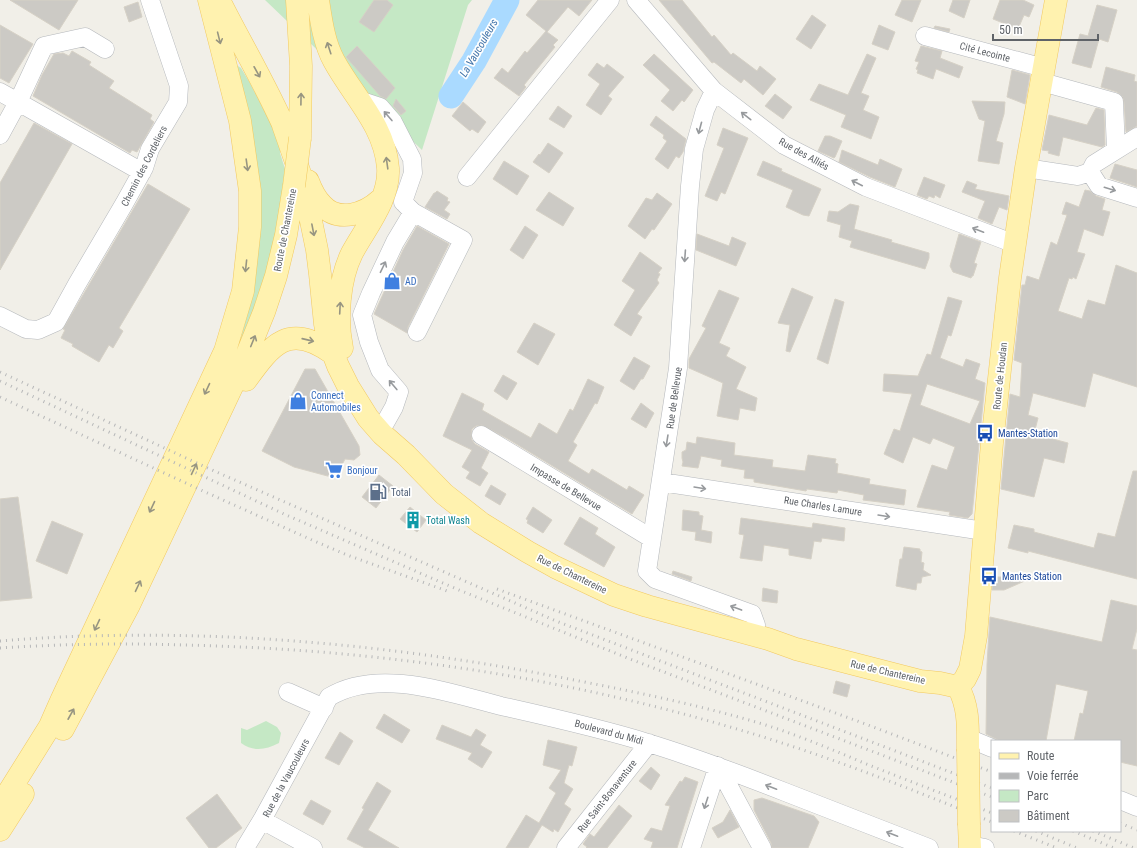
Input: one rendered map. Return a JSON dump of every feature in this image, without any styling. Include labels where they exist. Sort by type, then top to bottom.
[{"type":"main road","points":[[0,806],[50,726],[225,351],[243,291],[250,227],[250,191],[247,165],[237,109],[209,0]]},
{"type":"main road","points":[[219,0],[271,98],[292,131],[314,195],[325,208],[338,214],[351,215],[366,211],[384,195],[388,182],[388,168],[385,150],[375,125],[333,60],[326,39],[318,0]]},
{"type":"main road","name":"Route de Chantereine","points":[[0,830],[56,742],[130,606],[220,415],[264,312],[276,276],[286,235],[294,186],[292,131],[301,66],[297,0]]},
{"type":"main road","name":"Route de Houdan","points":[[949,685],[965,679],[970,669],[976,636],[992,444],[1015,244],[1026,168],[1056,0]]},
{"type":"main road","points":[[292,131],[311,220],[320,274],[325,324],[332,353],[348,386],[365,413],[381,426]]},
{"type":"main road","points":[[380,200],[376,211],[352,253],[343,279],[340,338],[346,360],[381,426]]},
{"type":"main road","points":[[220,415],[265,354],[278,344],[288,340],[302,338],[318,343],[332,353]]},
{"type":"main road","name":"Rue de Chantereine","points":[[381,426],[406,455],[444,494],[481,522],[555,567],[614,594],[647,606],[761,637],[796,649],[920,681],[949,685]]},
{"type":"main road","points":[[949,685],[964,697],[966,706],[974,841]]},
{"type":"main road","points":[[0,790],[44,723],[61,701]]},
{"type":"street","name":"Chemin des Cordeliers","points":[[0,316],[26,329],[38,330],[56,322],[142,172],[150,149],[178,102],[179,86],[150,0]]},
{"type":"street","points":[[467,177],[610,0]]},
{"type":"street","name":"Rue des Alliés","points":[[636,0],[714,91],[784,145],[866,187],[1015,244]]},
{"type":"street","name":"Cité Lecointe","points":[[925,36],[1033,65],[1043,74],[1114,102],[1116,150]]},
{"type":"street","points":[[0,135],[18,102],[44,46],[85,38],[105,49]]},
{"type":"street","name":"Rue de Bellevue","points":[[714,91],[705,110],[694,149],[690,186],[678,368],[647,571],[655,579],[752,614],[761,637]]},
{"type":"street","points":[[0,92],[142,172]]},
{"type":"street","points":[[359,100],[380,107],[393,122],[412,159],[413,173],[408,207],[391,250],[370,293],[362,315],[369,342],[380,370],[399,392],[394,407],[381,426]]},
{"type":"street","points":[[1026,168],[1078,176],[1090,172],[1094,164],[1137,137]]},
{"type":"street","points":[[1090,172],[1099,186],[1137,198]]},
{"type":"street","points":[[380,200],[389,205],[408,207],[464,240],[417,332]]},
{"type":"street","name":"Impasse de Bellevue","points":[[481,435],[651,538]]},
{"type":"street","name":"Rue Charles Lamure","points":[[661,482],[984,531]]},
{"type":"street","name":"Boulevard du Midi","points":[[324,708],[329,697],[347,689],[362,685],[386,683],[432,689],[592,727],[649,743],[718,766],[929,848]]},
{"type":"street","points":[[288,692],[324,708]]},
{"type":"street","name":"Rue de la Vaucouleurs","points":[[306,846],[262,820],[324,708]]},
{"type":"street","name":"Rue Saint-Bonaventure","points":[[566,848],[649,743]]},
{"type":"street","points":[[968,744],[991,748]]},
{"type":"street","points":[[691,848],[718,766]]},
{"type":"street","points":[[718,766],[762,848]]},
{"type":"street","points":[[1121,800],[1137,807]]},
{"type":"street","points":[[245,848],[262,820]]},
{"type":"green space","points":[[265,0],[472,0],[468,5],[422,150]]},
{"type":"green space","points":[[238,66],[241,68],[250,83],[274,130],[281,148],[280,153],[285,169],[278,223],[263,283],[244,343],[240,341],[254,286],[236,67]]},
{"type":"green space","points":[[266,721],[277,727],[281,733],[279,743],[269,747],[255,749],[241,743],[241,728],[247,730]]},
{"type":"building","points":[[10,0],[78,0],[59,30]]},
{"type":"building","points":[[374,0],[387,0],[393,5],[374,32],[359,22]]},
{"type":"building","points":[[538,0],[592,0],[579,16],[568,7],[547,32],[558,40],[553,45],[555,47],[524,85],[526,87],[519,96],[494,78],[502,68],[508,73],[525,51],[527,53],[546,31],[526,15]]},
{"type":"building","points":[[659,0],[682,0],[712,37],[714,35],[731,55],[733,53],[757,71],[760,66],[776,79],[763,95],[744,79],[741,83],[714,62],[712,63]]},
{"type":"building","points":[[902,0],[921,0],[912,22],[895,15]]},
{"type":"building","points":[[953,0],[970,0],[964,18],[949,11]]},
{"type":"building","points":[[1000,0],[1023,0],[1034,5],[1029,17],[1024,15],[1018,29],[993,19]]},
{"type":"building","points":[[138,2],[142,17],[129,22],[124,7]]},
{"type":"building","points":[[1097,5],[1117,10],[1108,42],[1099,39],[1091,68],[1072,63],[1080,34],[1088,36]]},
{"type":"building","points":[[812,15],[826,25],[811,49],[796,39]]},
{"type":"building","points":[[0,25],[33,44],[9,83],[0,78]]},
{"type":"building","points":[[879,25],[895,32],[888,50],[872,44]]},
{"type":"building","points":[[935,26],[950,29],[949,32],[934,28]]},
{"type":"building","points":[[357,46],[395,88],[386,99],[380,96],[346,57]]},
{"type":"building","points":[[921,46],[942,51],[940,58],[963,67],[959,78],[936,69],[933,79],[917,73],[918,70],[916,69],[919,62],[915,61]]},
{"type":"building","points":[[72,51],[91,62],[89,65],[114,81],[109,88],[152,115],[150,119],[154,122],[137,152],[132,150],[130,153],[33,96],[42,75],[54,54],[63,53],[69,56]]},
{"type":"building","points":[[654,54],[693,90],[684,102],[682,100],[673,111],[661,101],[670,90],[643,65]]},
{"type":"building","points":[[867,54],[876,58],[861,93],[869,96],[863,110],[879,117],[871,139],[841,127],[846,115],[810,100],[819,84],[848,95]]},
{"type":"building","points":[[597,63],[604,68],[607,64],[624,77],[608,96],[612,99],[601,115],[586,105],[600,84],[588,75]]},
{"type":"building","points":[[1106,67],[1135,75],[1134,81],[1137,82],[1137,126],[1126,132],[1124,102],[1122,96],[1117,92],[1101,87]]},
{"type":"building","points":[[1012,70],[1030,75],[1025,104],[1007,97]]},
{"type":"building","points":[[775,94],[792,107],[783,119],[765,106]]},
{"type":"building","points":[[396,99],[406,111],[401,115],[393,106]]},
{"type":"building","points":[[972,101],[1005,102],[1004,114],[996,141],[1003,143],[999,164],[978,161],[985,121],[979,119]]},
{"type":"building","points":[[463,102],[486,122],[478,133],[472,129],[470,131],[452,116]]},
{"type":"building","points":[[558,106],[572,116],[564,128],[549,119]]},
{"type":"building","points":[[1096,108],[1104,110],[1105,145],[1102,147],[1063,137],[1059,156],[1048,153],[1049,151],[1042,150],[1049,115],[1087,125]]},
{"type":"building","points":[[656,116],[686,139],[683,152],[679,158],[676,156],[668,169],[655,159],[667,141],[663,138],[664,135],[650,125]]},
{"type":"building","points":[[34,123],[72,144],[0,270],[0,183]]},
{"type":"building","points":[[723,128],[748,138],[725,194],[721,192],[717,201],[705,196],[724,148],[717,145]]},
{"type":"building","points":[[825,136],[830,136],[842,141],[834,158],[818,151]]},
{"type":"building","points":[[548,143],[563,153],[549,173],[533,162]]},
{"type":"building","points":[[842,150],[878,165],[880,159],[902,169],[895,187],[839,162]]},
{"type":"building","points":[[504,161],[529,176],[517,195],[493,179]]},
{"type":"building","points":[[763,161],[821,189],[809,216],[803,215],[786,207],[793,190],[757,175]]},
{"type":"building","points":[[1115,164],[1137,170],[1137,187],[1110,178]]},
{"type":"building","points":[[924,177],[945,185],[940,198],[935,195],[934,198],[929,196],[927,199],[917,195]]},
{"type":"building","points":[[967,181],[977,185],[975,189],[1009,196],[1007,210],[999,207],[992,224],[978,218],[985,201],[962,192]]},
{"type":"building","points":[[148,184],[190,209],[119,328],[123,331],[113,348],[109,345],[99,362],[72,346],[73,344],[61,338],[65,330],[63,329]]},
{"type":"building","points":[[1085,190],[1105,199],[1102,210],[1110,212],[1103,236],[1084,229],[1077,252],[1085,254],[1076,279],[1073,277],[1072,279],[1069,278],[1058,311],[1082,319],[1088,300],[1105,305],[1116,265],[1137,273],[1137,387],[1093,373],[1085,407],[1033,393],[1028,415],[1038,418],[1034,434],[1068,443],[1064,463],[1044,458],[1034,497],[1001,489],[1010,394],[1020,397],[1022,363],[1014,360],[1022,285],[1025,285],[1027,276],[1039,280],[1051,242],[1057,245],[1067,215],[1062,214],[1066,202],[1079,207]]},
{"type":"building","points":[[437,191],[448,198],[447,201],[450,202],[444,210],[450,214],[447,219],[425,207]]},
{"type":"building","points":[[549,192],[574,208],[563,226],[536,210]]},
{"type":"building","points":[[657,193],[672,204],[654,230],[652,229],[645,239],[628,226],[646,198],[652,200]]},
{"type":"building","points":[[850,204],[859,206],[854,229],[929,253],[929,258],[925,269],[850,247],[852,241],[839,237],[841,225],[827,221],[829,211],[838,212]]},
{"type":"building","points":[[417,226],[449,244],[408,327],[407,333],[374,314],[403,250]]},
{"type":"building","points":[[525,226],[538,235],[523,259],[510,250]]},
{"type":"building","points":[[697,234],[729,246],[732,237],[746,243],[736,266],[696,250]]},
{"type":"building","points":[[959,234],[981,242],[974,263],[977,264],[971,278],[953,272],[950,266]]},
{"type":"building","points":[[640,252],[662,268],[658,273],[660,274],[657,280],[659,283],[637,314],[642,317],[631,336],[614,325],[635,290],[622,281]]},
{"type":"building","points":[[792,288],[813,297],[790,352],[786,351],[790,325],[778,323]]},
{"type":"building","points":[[719,290],[739,298],[719,343],[730,348],[726,356],[746,367],[736,389],[757,398],[755,411],[740,408],[738,420],[717,416],[723,383],[689,368],[689,359],[706,328],[702,326]]},
{"type":"building","points":[[948,297],[962,301],[951,336],[948,335],[940,358],[963,367],[966,359],[980,364],[975,379],[985,383],[972,514],[968,518],[949,515],[950,512],[917,507],[932,465],[947,470],[955,447],[933,438],[930,444],[913,437],[903,463],[884,454],[894,429],[900,431],[912,394],[883,391],[884,374],[918,376],[927,354],[931,355]],"holes":[[[927,384],[980,401],[970,424],[920,405]]]},
{"type":"building","points":[[835,299],[844,302],[828,364],[817,359]]},
{"type":"building","points":[[534,323],[555,334],[538,365],[517,352]]},
{"type":"building","points":[[634,357],[650,366],[643,379],[641,379],[634,390],[620,381]]},
{"type":"building","points":[[305,369],[315,369],[359,446],[360,455],[354,460],[345,459],[335,478],[294,467],[262,451]]},
{"type":"building","points":[[503,375],[517,383],[507,400],[494,391]]},
{"type":"building","points":[[588,379],[604,387],[597,404],[595,403],[573,442],[577,445],[568,461],[589,474],[592,469],[627,490],[629,486],[644,495],[632,514],[508,439],[482,425],[476,426],[472,429],[471,435],[475,444],[489,452],[481,468],[488,473],[480,486],[466,478],[470,472],[462,467],[472,450],[443,436],[462,393],[484,404],[482,410],[531,438],[539,423],[557,434],[570,409],[573,411]]},
{"type":"building","points":[[641,403],[654,413],[646,428],[631,419]]},
{"type":"building","points":[[697,437],[735,443],[734,455],[773,460],[772,467],[805,471],[808,455],[836,459],[835,463],[838,464],[837,473],[870,479],[869,484],[906,490],[904,505],[863,500],[864,495],[838,490],[837,493],[807,489],[806,491],[754,482],[754,479],[744,478],[745,470],[721,466],[722,460],[701,456],[698,468],[682,466],[682,452],[686,450],[687,442],[696,444]]},
{"type":"building","points":[[1133,471],[1137,471],[1137,579],[1028,551],[1028,553],[1008,548],[1014,525],[1034,529],[1034,532],[1094,548],[1098,533],[1115,537]]},
{"type":"building","name":"Total","points":[[379,475],[393,486],[376,508],[362,497]]},
{"type":"building","points":[[491,485],[506,494],[500,505],[485,496]]},
{"type":"building","points":[[18,497],[32,598],[0,601],[0,499]]},
{"type":"building","name":"Total Wash","points":[[410,507],[426,520],[417,532],[400,519]]},
{"type":"building","points":[[533,507],[552,520],[543,533],[527,523],[528,520],[526,519]]},
{"type":"building","points":[[683,510],[699,512],[699,515],[703,516],[701,530],[712,532],[711,543],[695,540],[696,532],[682,530]]},
{"type":"building","points":[[580,517],[598,528],[595,534],[615,547],[604,567],[564,544]]},
{"type":"building","points":[[741,518],[812,528],[813,523],[845,528],[844,541],[822,538],[821,542],[814,541],[811,559],[789,555],[789,549],[764,545],[762,561],[740,558],[744,535],[739,534]]},
{"type":"building","points":[[52,521],[83,534],[67,574],[36,561]]},
{"type":"building","points":[[904,547],[920,549],[922,552],[921,562],[924,563],[923,570],[931,575],[922,577],[921,583],[917,583],[916,590],[896,586],[900,559],[902,559]]},
{"type":"building","points":[[673,571],[692,577],[691,581],[672,574]]},
{"type":"building","points":[[993,577],[1034,577],[1004,590],[992,590]]},
{"type":"building","points":[[763,588],[778,591],[777,603],[762,601]]},
{"type":"building","points":[[1111,600],[1137,606],[1137,629],[1132,649],[1137,650],[1137,766],[1121,762],[1121,740],[1074,740],[1080,713],[1083,714],[1088,691],[1056,684],[1046,740],[998,740],[986,734],[987,664],[990,617],[1102,642]]},
{"type":"building","points":[[836,681],[850,685],[847,697],[833,693]]},
{"type":"building","points":[[384,714],[410,730],[402,743],[376,728]]},
{"type":"building","points":[[442,725],[471,737],[476,729],[486,735],[480,745],[492,752],[482,768],[468,759],[472,753],[436,739]]},
{"type":"building","points":[[340,732],[353,741],[339,765],[325,758]]},
{"type":"building","points":[[548,740],[577,747],[572,766],[569,765],[564,783],[573,789],[564,804],[571,809],[558,832],[554,829],[553,832],[542,825],[528,848],[506,848],[526,815],[539,823],[556,793],[549,788],[561,770],[543,765]]},
{"type":"building","points":[[651,767],[660,775],[651,790],[639,781]]},
{"type":"building","points":[[685,777],[698,782],[677,848],[651,848],[653,842],[644,839],[651,828],[662,831],[670,806],[665,805],[680,781],[682,782]]},
{"type":"building","points":[[377,782],[391,791],[368,830],[399,848],[365,848],[347,839]]},
{"type":"building","points":[[217,794],[242,828],[216,848],[209,848],[186,818]]},
{"type":"building","points":[[762,798],[814,816],[819,822],[808,848],[772,848],[771,843],[754,810],[754,800]]},
{"type":"building","points":[[311,800],[331,811],[323,825],[303,814]]},
{"type":"building","points":[[619,805],[632,816],[607,848],[586,848],[587,847],[583,844],[590,834],[594,837]]},
{"type":"building","points":[[730,810],[739,827],[718,838],[712,828],[723,822]]},
{"type":"waterway","name":"La Vaucouleurs","points":[[451,96],[474,61],[507,0]]},
{"type":"railway","points":[[0,372],[212,470],[556,621],[991,788]]},
{"type":"railway","points":[[0,381],[284,514],[459,590],[630,659],[991,797]]},
{"type":"railway","points":[[0,397],[312,540],[347,555],[450,592]]},
{"type":"railway","points":[[497,589],[991,772]]},
{"type":"railway","points":[[0,641],[145,635],[218,637],[364,647],[436,656],[508,668],[600,685],[707,709],[764,724],[991,813]]},
{"type":"railway","points":[[0,648],[115,644],[252,647],[388,659],[456,667],[524,678],[657,707],[757,735],[859,770],[991,822]]},
{"type":"railway","points":[[1121,823],[1137,830]]},
{"type":"railway","points":[[1017,832],[1057,848]]},
{"type":"railway","points":[[1038,832],[1077,848]]},
{"type":"railway","points":[[1075,832],[1114,848]]},
{"type":"railway","points":[[1095,832],[1134,848]]},
{"type":"place","name":"AD","points":[[392,281]]},
{"type":"place","name":"Connect Automobiles","points":[[298,401]]},
{"type":"place","name":"Mantes-Station","points":[[985,433]]},
{"type":"place","name":"Bonjour","points":[[334,470]]},
{"type":"place","name":"Total","points":[[378,492]]},
{"type":"place","name":"Total Wash","points":[[413,520]]},
{"type":"place","name":"Mantes Station","points":[[989,576]]}]
